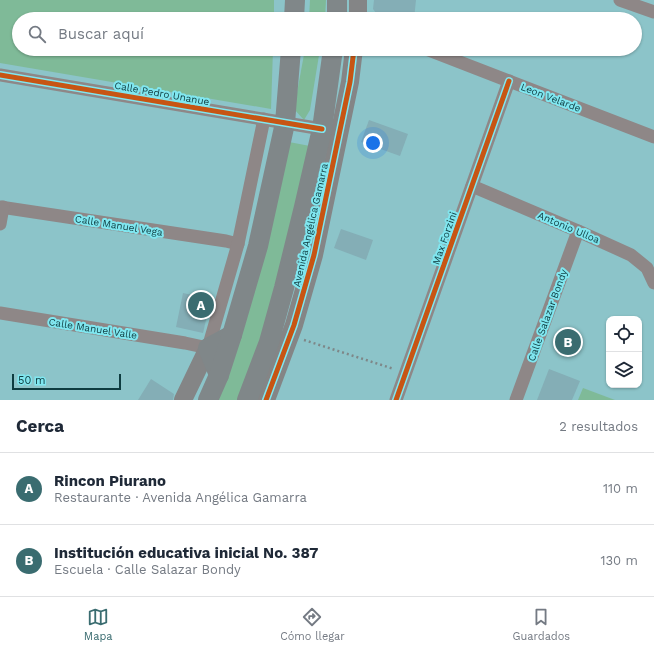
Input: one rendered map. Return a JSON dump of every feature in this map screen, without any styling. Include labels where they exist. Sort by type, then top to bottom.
[{"type":"main road","points":[[294,12],[295,0]]},
{"type":"main road","points":[[358,0],[358,12]]},
{"type":"main road","points":[[208,400],[232,335],[258,246],[285,123],[291,56]]},
{"type":"main road","name":"Avenida Angélica Gamarra","points":[[247,400],[269,342],[304,208],[322,130],[332,56]]},
{"type":"main road","name":"Avenida Angélica Gamarra","points":[[266,400],[290,335],[314,255],[350,82],[353,56]]},
{"type":"main road","points":[[183,400],[208,348],[232,335]]},
{"type":"main road","points":[[208,348],[218,375]]},
{"type":"street","points":[[620,0],[654,12]]},
{"type":"street","name":"Leon Velarde","points":[[444,56],[654,137]]},
{"type":"street","name":"Calle Pedro Unanue","points":[[0,75],[322,130]]},
{"type":"street","name":"Max Forzini","points":[[396,400],[509,81]]},
{"type":"street","points":[[208,348],[238,244],[264,119]]},
{"type":"street","name":"Antonio Ulloa","points":[[472,186],[631,255],[647,268],[654,283]]},
{"type":"street","points":[[0,224],[2,207]]},
{"type":"street","name":"Calle Manuel Vega","points":[[2,207],[238,244]]},
{"type":"street","name":"Calle Salazar Bondy","points":[[516,400],[578,231]]},
{"type":"street","name":"Calle Manuel Valle","points":[[0,313],[208,348]]},
{"type":"path","points":[[290,335],[406,373]]},
{"type":"green space","points":[[0,0],[274,0],[274,12],[12,12],[12,56],[273,56],[271,109],[0,63]]},
{"type":"green space","points":[[310,0],[326,0],[325,12],[309,12]]},
{"type":"green space","points":[[304,56],[319,56],[310,110],[304,120],[294,109]]},
{"type":"green space","points":[[289,142],[310,146],[260,345],[239,400],[214,400]]},
{"type":"green space","points":[[583,388],[615,400],[578,400]]},
{"type":"building","points":[[374,0],[416,0],[415,12],[375,12],[373,9]]},
{"type":"building","points":[[369,120],[408,134],[400,156],[361,142]]},
{"type":"building","points":[[341,229],[373,240],[366,260],[334,248]]},
{"type":"building","points":[[183,293],[211,299],[203,333],[176,327]]},
{"type":"building","points":[[549,369],[580,381],[572,400],[537,400]]},
{"type":"building","points":[[151,379],[174,394],[173,400],[138,400]]},
{"type":"cycle path","points":[[266,400],[294,325],[314,255],[350,82],[353,56]]},
{"type":"cycle path","points":[[0,75],[322,129]]},
{"type":"cycle path","points":[[396,400],[509,81]]},
{"type":"place","name":"Rincon Piurano","points":[[201,305]]},
{"type":"place","name":"Institución educativa inicial No. 387","points":[[568,342]]}]
